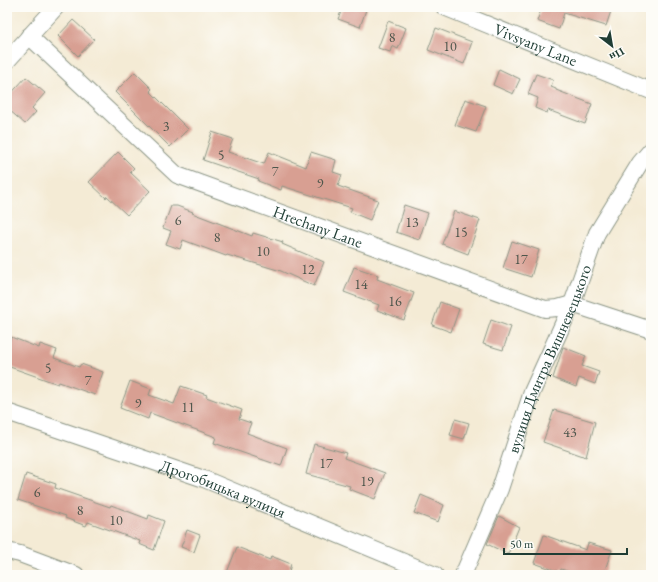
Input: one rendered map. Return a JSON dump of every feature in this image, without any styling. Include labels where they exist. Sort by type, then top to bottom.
[{"type":"street","points":[[7,61],[56,7]]},
{"type":"street","name":"Vivsyany Lane","points":[[444,7],[651,91]]},
{"type":"street","name":"Hrechany Lane","points":[[29,36],[177,175],[545,309],[558,308],[572,304]]},
{"type":"street","name":"вулиця Дмитра Вишневецького","points":[[463,575],[500,488],[532,392],[572,304],[597,233],[640,164],[651,150]]},
{"type":"street","points":[[572,304],[651,330]]},
{"type":"street","name":"Дрогобицька вулиця","points":[[7,412],[204,479],[435,575]]},
{"type":"street","points":[[7,551],[20,554],[76,575]]},
{"type":"building","points":[[343,7],[367,7],[360,27],[338,19]]},
{"type":"building","points":[[542,7],[599,7],[611,11],[606,26],[564,13],[559,29],[537,21]]},
{"type":"building","points":[[73,20],[94,39],[78,56],[58,36]]},
{"type":"building","points":[[388,21],[406,28],[398,49],[392,46],[390,52],[378,48]]},
{"type":"building","points":[[436,28],[472,42],[464,64],[428,50]]},
{"type":"building","points":[[499,69],[520,79],[513,94],[493,85]]},
{"type":"building","points":[[135,72],[152,89],[150,91],[188,129],[170,147],[115,92]]},
{"type":"building","points":[[536,74],[553,80],[551,87],[556,90],[592,104],[585,124],[548,110],[547,113],[535,108],[538,98],[528,94]]},
{"type":"building","points":[[26,77],[45,93],[32,108],[36,112],[25,124],[7,108],[7,98]]},
{"type":"building","points":[[465,99],[486,106],[476,132],[455,125]]},
{"type":"building","points":[[212,132],[233,139],[228,152],[264,164],[269,152],[306,167],[311,152],[336,160],[333,172],[342,175],[338,186],[378,200],[370,220],[350,212],[352,208],[282,186],[281,190],[258,181],[259,179],[203,160]]},
{"type":"building","points":[[118,152],[134,168],[130,172],[150,191],[127,215],[107,196],[106,198],[89,182]]},
{"type":"building","points":[[404,205],[428,213],[419,240],[396,232]]},
{"type":"building","points":[[171,206],[177,206],[252,236],[253,233],[283,242],[282,244],[324,262],[314,286],[281,271],[227,255],[226,256],[183,240],[180,249],[166,244],[171,231],[163,228]]},
{"type":"building","points":[[454,211],[480,220],[468,254],[442,244]]},
{"type":"building","points":[[512,241],[539,250],[531,277],[503,268]]},
{"type":"building","points":[[354,267],[378,275],[377,279],[414,293],[404,320],[377,310],[379,305],[344,292]]},
{"type":"building","points":[[440,302],[459,309],[451,332],[432,325]]},
{"type":"building","points":[[491,320],[511,327],[503,350],[483,344]]},
{"type":"building","points":[[11,337],[39,348],[40,344],[57,350],[54,358],[79,367],[81,364],[103,372],[95,395],[7,366],[7,347]]},
{"type":"building","points":[[563,347],[586,356],[582,366],[599,372],[595,384],[579,378],[576,387],[553,378]]},
{"type":"building","points":[[130,381],[151,389],[149,395],[174,404],[181,386],[242,410],[239,419],[251,423],[247,433],[287,448],[281,466],[214,443],[216,437],[150,413],[148,419],[120,408]]},
{"type":"building","points":[[554,410],[595,422],[586,457],[543,442]]},
{"type":"building","points":[[455,419],[469,423],[464,439],[450,435]]},
{"type":"building","points":[[314,444],[346,453],[344,458],[385,473],[375,499],[349,489],[350,486],[306,474]]},
{"type":"building","points":[[26,474],[56,484],[55,488],[110,507],[111,505],[148,519],[149,515],[164,521],[154,550],[139,544],[140,541],[88,522],[86,526],[65,518],[66,516],[18,500]]},
{"type":"building","points":[[421,495],[444,505],[438,522],[414,513]]},
{"type":"building","points":[[499,516],[519,527],[508,554],[487,544]]},
{"type":"building","points":[[187,530],[200,535],[194,552],[181,547]]},
{"type":"building","points":[[544,535],[586,550],[588,543],[612,550],[603,575],[578,575],[561,569],[560,572],[534,563]]},
{"type":"building","points":[[237,547],[270,560],[271,556],[291,564],[288,575],[226,575]]}]
